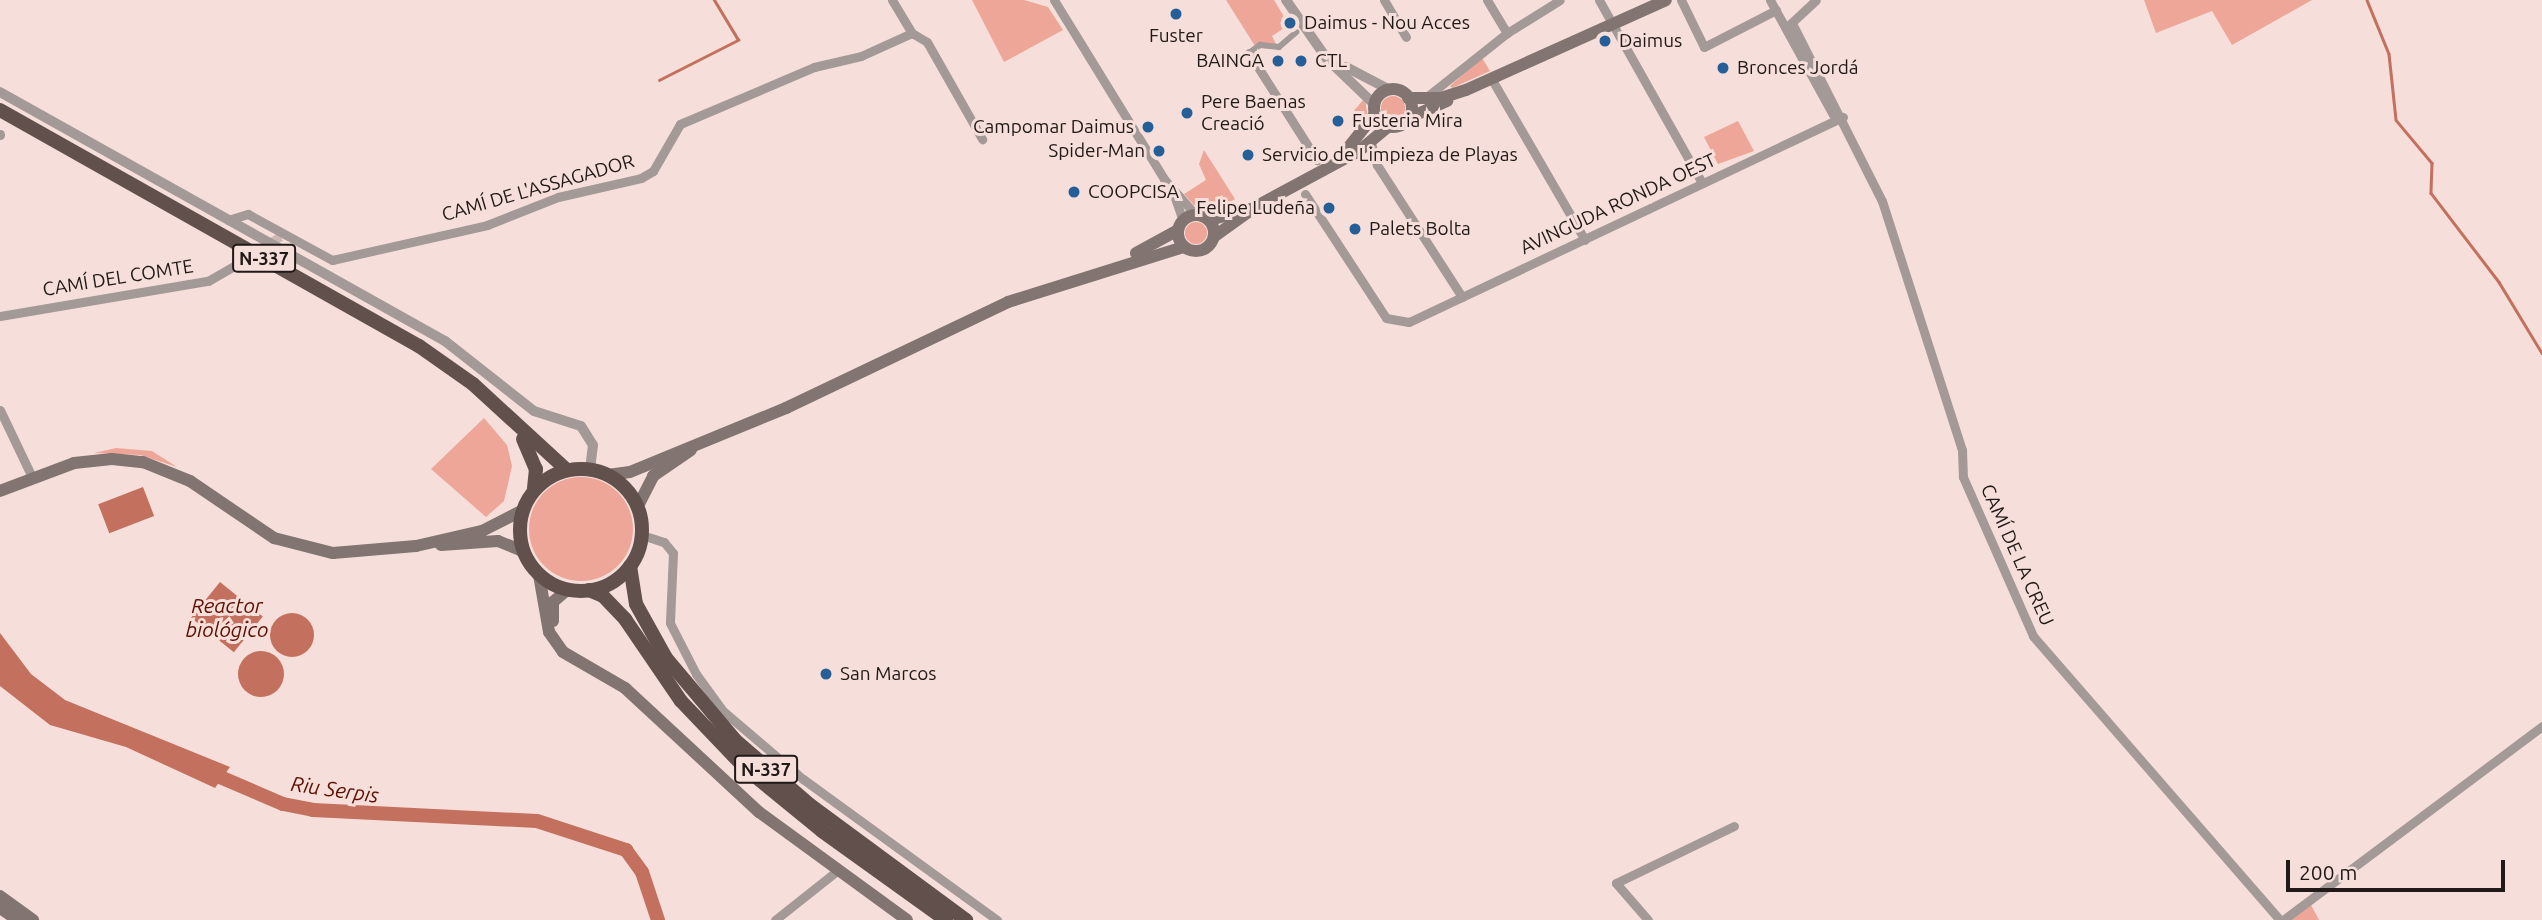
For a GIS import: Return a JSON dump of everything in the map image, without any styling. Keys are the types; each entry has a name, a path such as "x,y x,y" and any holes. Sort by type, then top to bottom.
{"highway":[{"name":"N-337","path":"0,110 419,346 473,384 514,426"},
{"path":"514,426 567,470"},
{"path":"514,426 534,461 534,488 523,510 523,551 539,575 567,590 589,590 620,578 630,566 642,535 638,506 626,488 608,475 590,469 567,470 534,488"},
{"name":"N-337","path":"630,566 636,604 661,649 690,691 735,740 810,805 966,920"},
{"name":"N-337","path":"589,590 603,596 625,619 681,701 745,768 822,831 946,920"}],"main road":[{"path":"1337,160 1390,90 1406,95 1441,98 1493,83 1666,0"},
{"path":"1388,127 1398,127 1409,118 1466,90"},
{"path":"1406,95 1409,118"},
{"path":"1374,109 1388,127"},
{"path":"1054,285 1184,247 1205,249 1215,236 1255,207 1337,160 1372,148 1388,127"},
{"path":"608,475 630,472 657,457 711,439 786,408 966,320 1150,247 1185,222 1210,220 1255,207"},
{"path":"1210,220 1215,236"},
{"path":"1184,247 1185,222"},
{"path":"638,506 653,476 711,439"},
{"path":"6,489 33,477 98,459 143,462 190,481 250,525 302,549 345,553 416,545 498,541 523,551"},
{"path":"416,545 497,526 523,510"},
{"path":"539,575 548,632 563,652 625,688 725,784 907,920"},
{"path":"567,590 551,610 559,639 574,657"},
{"path":"0,896 33,920"},
{"path":"0,908 18,920"}],"street":[{"path":"892,0 912,33 927,42 982,139"},
{"path":"1054,0 1172,190 1185,222"},
{"path":"1286,0 1319,47 1374,109"},
{"path":"1384,0 1406,37"},
{"path":"1488,0 1507,33"},
{"path":"1406,95 1428,95 1438,91 1545,4 1560,0"},
{"path":"1599,0 1702,183"},
{"name":"CAMÍ DE LA CREU","path":"1770,0 1789,25 1874,181 1904,264 1962,450 1963,477 2033,636 2281,920"},
{"path":"1789,25 1816,0"},
{"path":"1682,1 1704,47 1776,10"},
{"path":"1296,32 1279,47 1260,45 1249,53 1317,160"},
{"name":"CAMÍ DE L'ASSAGADOR","path":"228,220 248,214 332,260 487,225 558,197 641,178 653,171 680,124 814,67 862,56 912,33"},
{"path":"1319,47 1363,79 1390,90"},
{"path":"1493,83 1585,240"},
{"path":"0,92 445,341 534,411 581,426 593,445 590,469"},
{"name":"AVINGUDA RONDA OEST","path":"1305,194 1382,314 1393,322 1409,322 1839,118"},
{"path":"1372,148 1379,169 1462,297"},
{"name":"CAMÍ DEL COMTE","path":"0,316 208,281 239,264"},
{"path":"0,410 33,477"},
{"path":"642,535 664,542 673,553 670,623 696,674 723,711 803,779 997,920"},
{"path":"2281,920 2542,726"},
{"path":"1648,920 1616,883 1734,826"},
{"path":"775,920 838,870"}],"shaded area":[{"path":"972,0 1024,0 1048,7 1063,30 1004,62"},
{"path":"1226,0 1274,0 1289,25 1272,36 1277,46 1255,46"},
{"path":"2144,0 2312,0 2232,45 2212,11 2156,33"},
{"path":"1482,58 1490,71 1452,88 1450,86"},
{"path":"1393,96 1404,103 1405,108 1398,119 1393,120 1382,113 1381,108 1388,97"},
{"path":"1365,98 1367,113 1361,125 1351,114"},
{"path":"1738,121 1754,151 1718,164 1704,137"},
{"path":"1204,150 1235,199 1215,211 1194,205 1184,194 1206,180 1199,164"},
{"path":"1196,222 1204,225 1207,233 1204,241 1196,244 1188,241 1185,233 1188,225"},
{"path":"484,418 507,445 512,466 504,501 486,517 431,469"},
{"path":"116,448 152,451 177,467 140,455 94,453"},
{"path":"581,477 601,481 618,492 629,509 633,529 629,549 618,566 601,577 581,581 561,577 544,566 533,549 529,529 533,509 544,492 561,481"},
{"path":"2311,905 2319,920 2290,920"}],"water":[{"path":"143,487 154,516 109,533 98,504"},
{"name":"Reactor biológico","path":"220,582 263,617 234,652 191,618"},
{"path":"292,613 301,614 308,619 313,626 313,644 308,651 301,656 292,657 283,656 276,651 271,644 270,635 271,626 276,619 283,614"},
{"path":"0,633 31,674 65,700 230,767 215,788 126,747 50,725 0,686"},
{"path":"261,651 277,658 284,674 277,690 261,697 245,690 238,674 245,658"}],"waterway":[{"path":"659,80 738,40 714,0"},
{"path":"2367,0 2389,54 2396,120 2432,163 2431,193 2499,282 2542,353"},
{"name":"Riu Serpis","path":"206,771 283,804 313,810 537,821 626,850 642,872 658,920"}],"tunnel":[{"path":"239,263 281,236"}],"place":[{"name":"Fuster","path":"1176,14"},
{"name":"Daimus - Nou Acces","path":"1290,23"},
{"name":"Daimus","path":"1605,41"},
{"name":"BAINGA","path":"1278,61"},
{"name":"CTL","path":"1301,61"},
{"name":"Bronces Jordá","path":"1723,68"},
{"name":"Pere Baenas Creació","path":"1187,113"},
{"name":"Fusteria Mira","path":"1338,121"},
{"name":"Campomar Daimus","path":"1148,127"},
{"name":"Spider-Man","path":"1159,151"},
{"name":"Servicio de Limpieza de Playas","path":"1248,155"},
{"name":"COOPCISA","path":"1074,192"},
{"name":"Felipe Ludeña","path":"1329,208"},
{"name":"Palets Bolta","path":"1355,229"},
{"name":"San Marcos","path":"826,674"}]}
